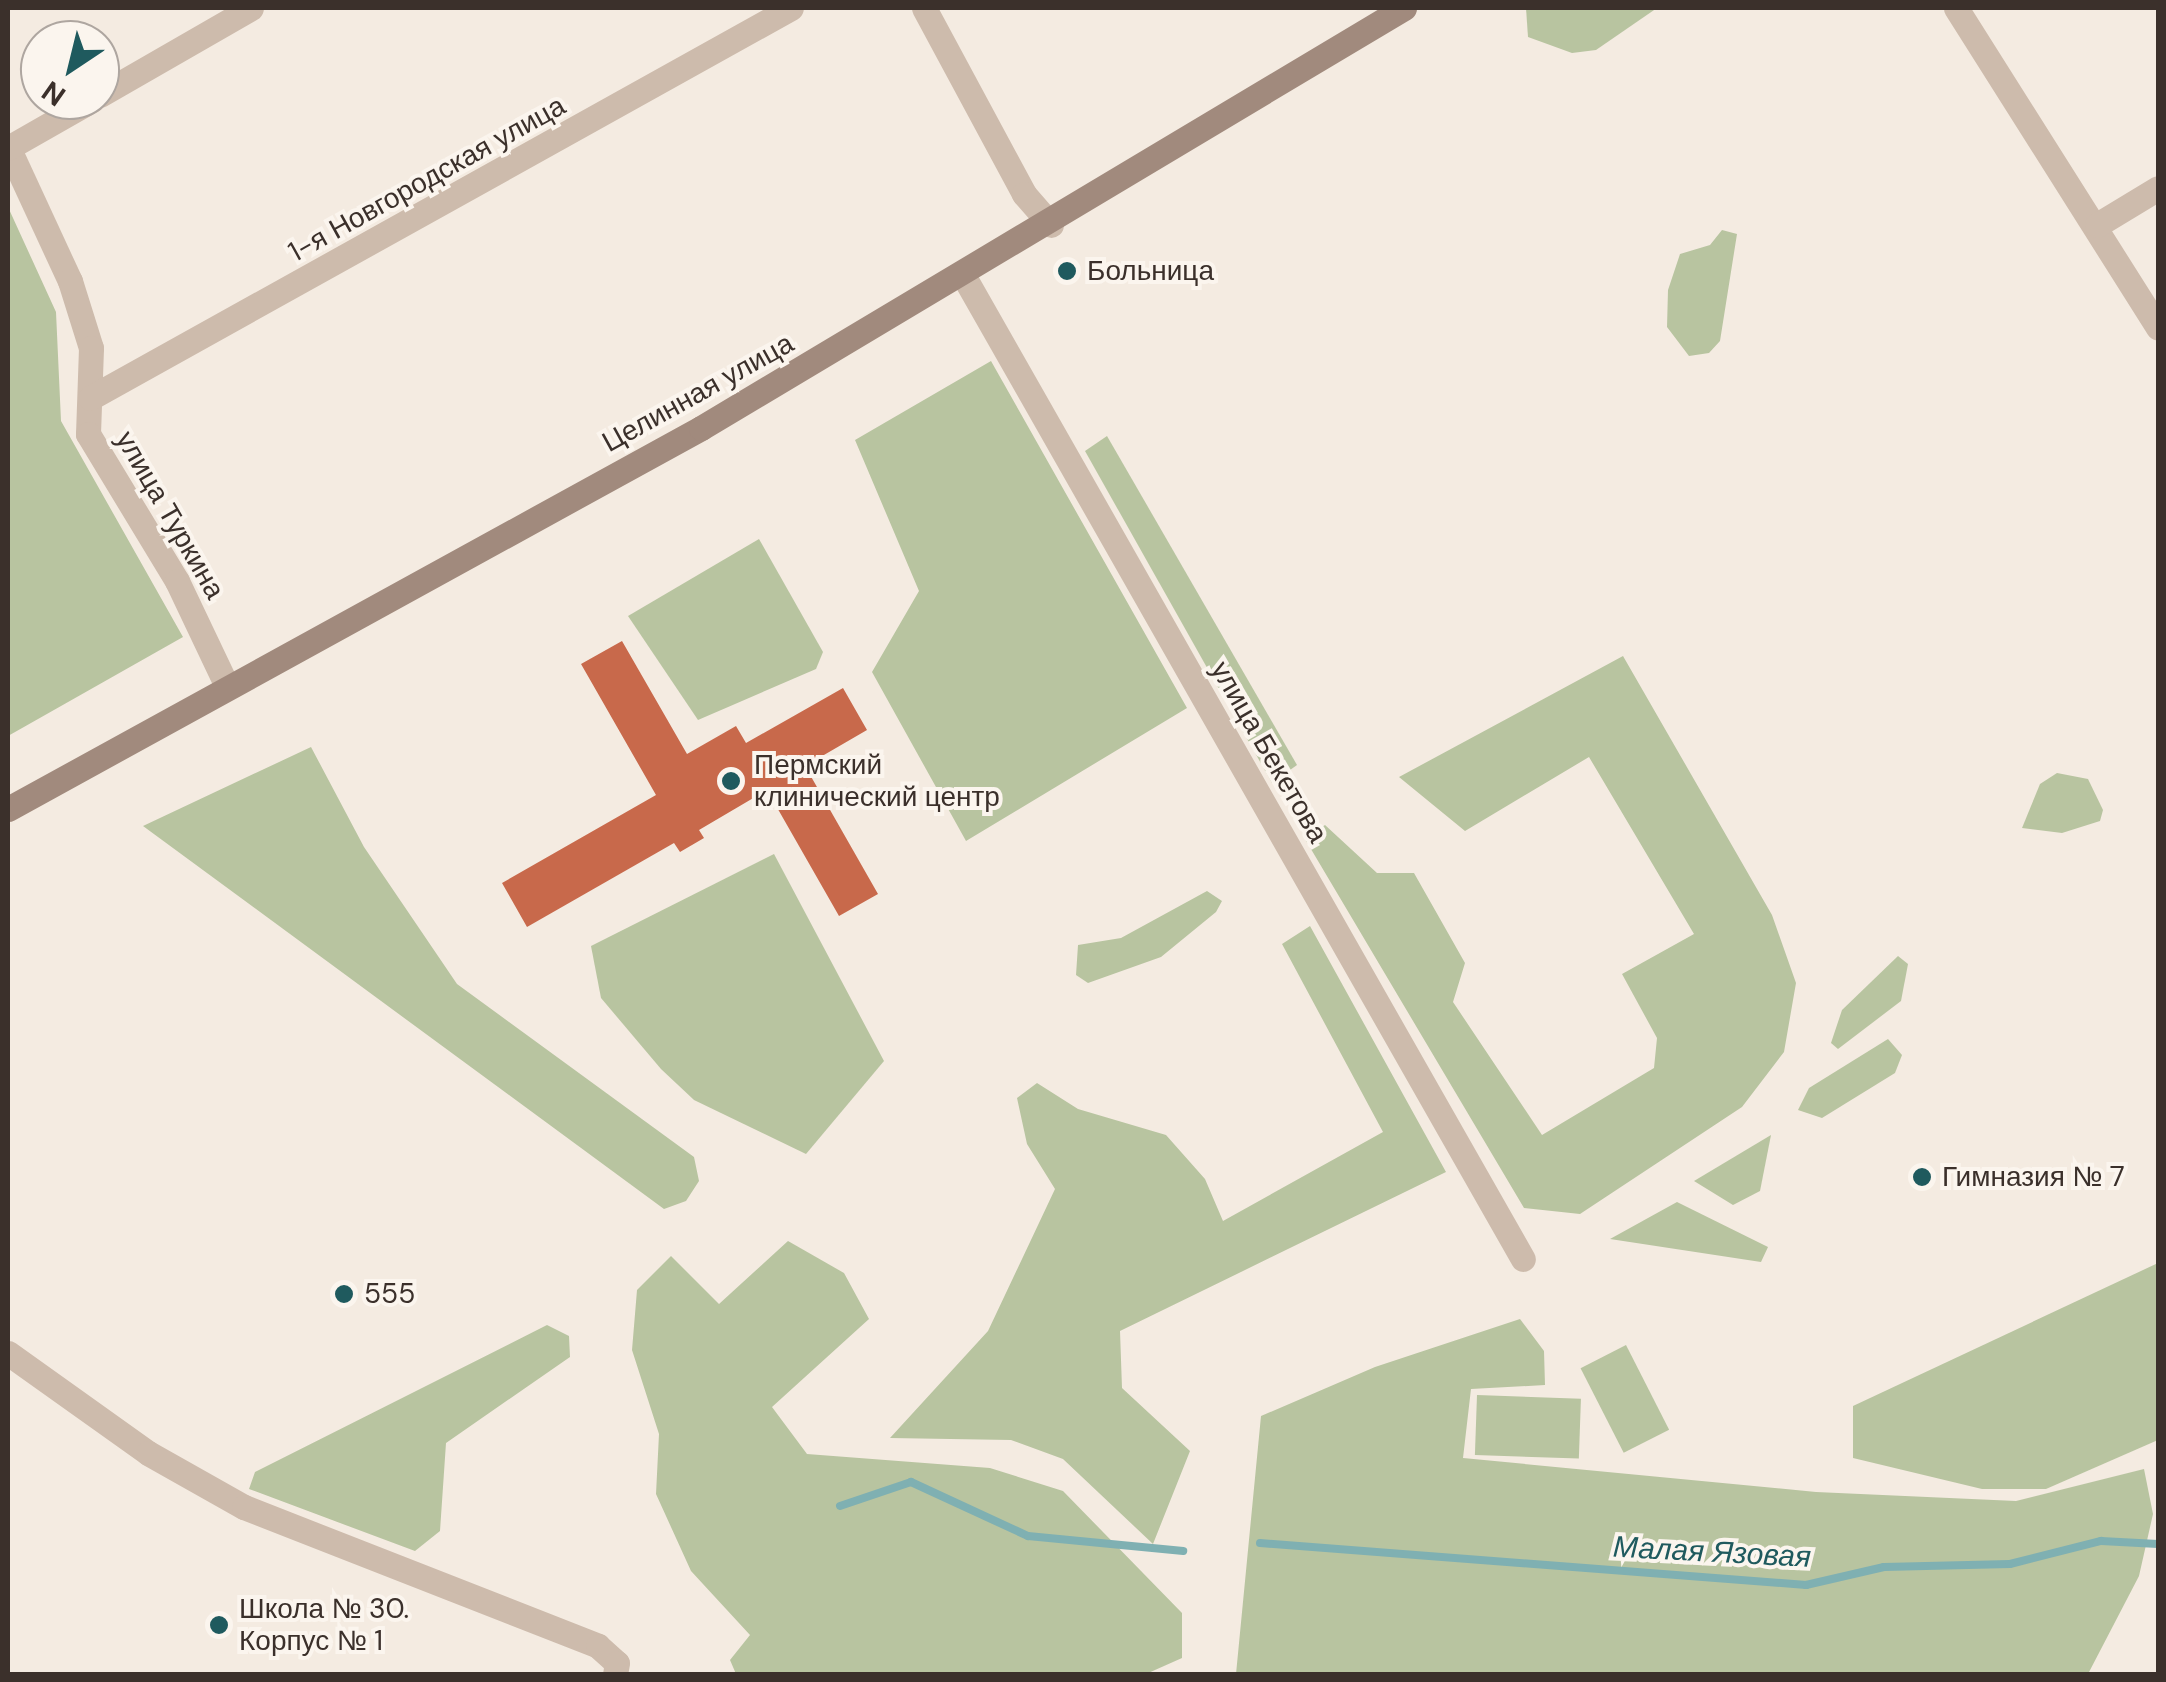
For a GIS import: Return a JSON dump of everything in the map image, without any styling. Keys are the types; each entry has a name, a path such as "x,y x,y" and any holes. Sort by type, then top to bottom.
{"main road":[{"name":"Целинная улица","path":"8,809 226,684 701,428 1051,225 1404,8"}],"street":[{"path":"120,83 251,8"},
{"name":"1-я Новгородская улица","path":"90,398 791,8"},
{"path":"924,8 1024,194 1051,225"},
{"path":"1956,8 2098,225 2158,327"},
{"path":"8,148 57,120"},
{"name":"улица Туркина","path":"8,148 70,281 90,348 88,434 176,581 226,684"},
{"path":"2098,225 2158,188"},
{"name":"улица Бекетова","path":"963,275 1523,1260"},
{"path":"8,1353 148,1454 244,1507 598,1646 617,1663 615,1674"}],"green space":[{"path":"1526,8 1657,8 1596,50 1572,53 1528,37"},
{"path":"8,207 56,312 61,421 183,637 8,736"},
{"path":"1722,230 1737,234 1720,341 1709,353 1689,356 1667,327 1668,290 1680,254 1710,245"},
{"path":"991,361 1187,708 966,841 872,672 919,591 855,440"},
{"path":"1107,436 1297,765 1272,783 1085,451"},
{"path":"759,539 823,652 816,669 698,720 628,616"},
{"path":"1623,656 1772,915 1796,983 1784,1052 1742,1107 1580,1214 1524,1208 1305,839 1325,825 1377,873 1414,873 1465,963 1453,1002 1542,1135 1654,1068 1657,1038 1622,974 1694,934 1589,757 1465,831 1399,777"},
{"path":"311,747 364,847 457,984 694,1157 699,1181 686,1201 664,1209 143,826"},
{"path":"2057,773 2088,779 2103,810 2100,821 2062,833 2022,828 2040,784"},
{"path":"774,854 884,1061 806,1154 694,1100 661,1069 601,998 591,946"},
{"path":"1207,891 1222,901 1216,912 1161,957 1088,983 1076,975 1078,945 1121,938"},
{"path":"1310,926 1446,1172 1120,1331 1122,1388 1190,1451 1153,1544 1063,1459 1011,1440 890,1438 988,1331 1055,1189 1027,1144 1017,1098 1037,1083 1078,1109 1166,1135 1205,1179 1223,1221 1383,1132 1282,944"},
{"path":"1898,956 1908,964 1901,1001 1838,1049 1831,1043 1842,1010"},
{"path":"1888,1039 1902,1055 1895,1073 1822,1118 1798,1110 1809,1088"},
{"path":"1771,1135 1760,1191 1733,1205 1694,1181"},
{"path":"1677,1202 1768,1247 1761,1262 1610,1239"},
{"path":"788,1241 844,1273 869,1319 772,1407 807,1454 990,1468 1063,1491 1182,1613 1182,1658 1146,1674 736,1674 730,1660 750,1635 691,1571 656,1494 659,1434 632,1350 637,1290 671,1256 719,1304"},
{"path":"2158,1263 2158,1440 2046,1489 1982,1489 1853,1458 1853,1406"},
{"path":"1520,1319 1544,1351 1545,1385 1471,1389 1463,1458 1816,1492 2016,1501 2144,1469 2153,1514 2139,1576 2088,1674 1236,1674 1261,1416 1375,1367"},
{"path":"547,1325 569,1336 570,1357 446,1443 440,1531 415,1551 249,1489 255,1472"},
{"path":"1626,1345 1669,1430 1624,1453 1581,1368"},
{"path":"1477,1395 1581,1399 1579,1459 1475,1455"}],"building":[{"name":"Пермский клинический центр","path":"622,641 687,754 736,726 746,743 843,688 867,730 805,766 878,894 839,916 767,790 699,830 704,838 680,852 674,843 527,927 502,883 656,795 581,664"}],"waterway":[{"path":"840,1506 911,1482 1028,1536 1183,1551"},
{"name":"Малая Язовая","path":"1260,1543 1806,1585 1884,1567 2010,1564 2101,1541 2158,1544"}],"place":[{"name":"Больница","path":"1067,271"},
{"name":"Пермский клинический центр","path":"731,781"},
{"name":"Гимназия № 7","path":"1922,1177"},
{"name":"555","path":"344,1294"},
{"name":"Школа № 30. Корпус № 1","path":"219,1625"}]}
